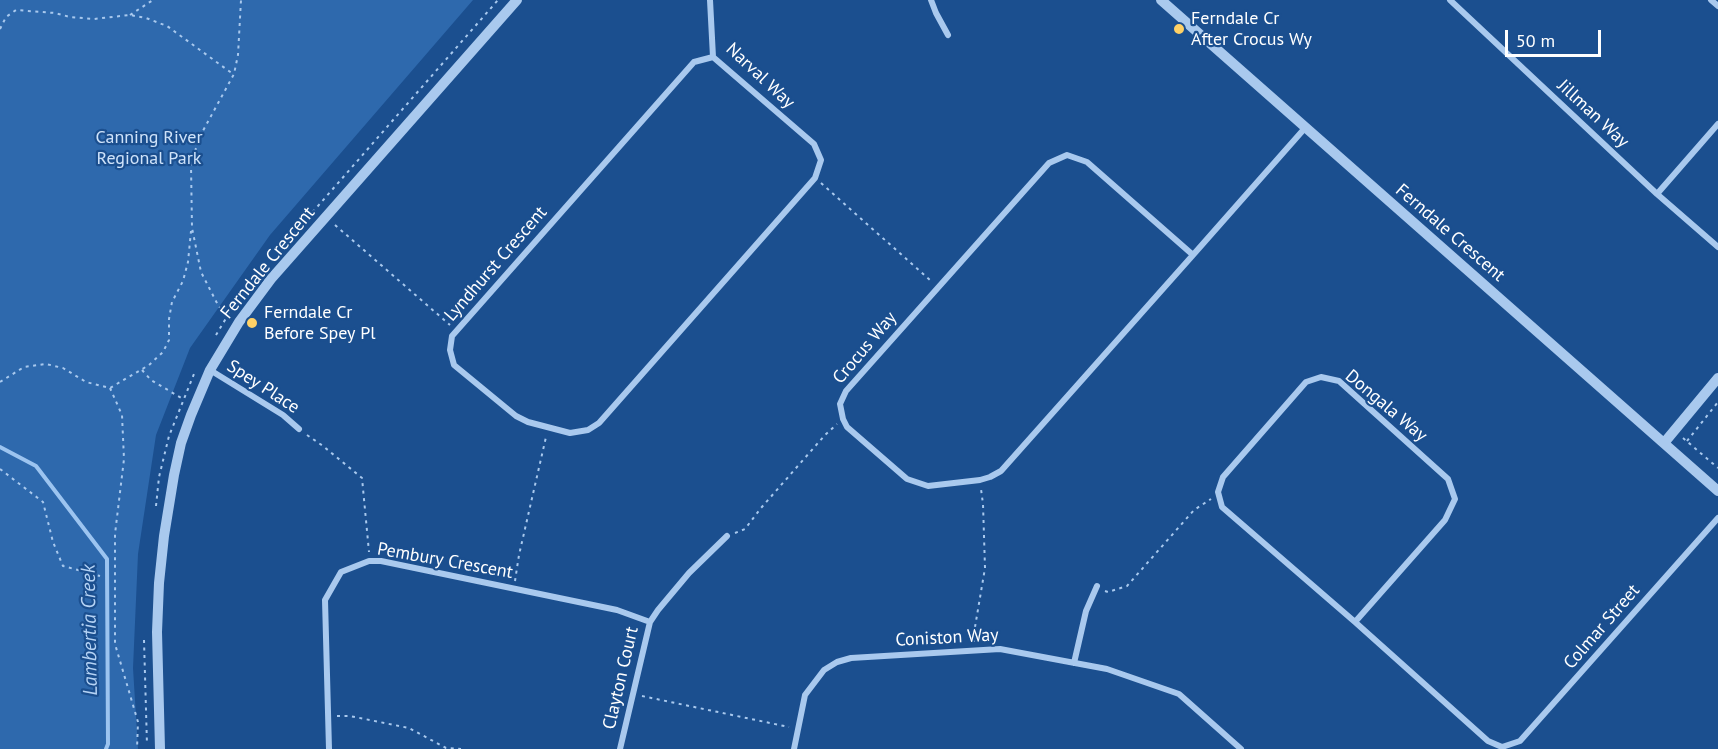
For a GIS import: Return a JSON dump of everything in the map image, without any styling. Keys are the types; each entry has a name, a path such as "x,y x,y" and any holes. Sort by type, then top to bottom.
{"street":[{"name":"Ferndale Crescent","path":"160,749 157,632 164,536 181,443 190,415 210,370 239,322 271,279 517,0"},
{"name":"Narval Way","path":"710,0 713,57 814,144 821,160"},
{"path":"931,0 948,34"},
{"name":"Ferndale Crescent","path":"1161,0 1718,491"},
{"name":"Jillman Way","path":"1450,0 1718,248"},
{"path":"1711,0 1718,6"},
{"name":"Lyndhurst Crescent","path":"713,57 694,62 457,331 453,336 450,350 454,364 516,416 528,422 570,433 588,430 599,423 815,178 821,160"},
{"path":"1657,194 1718,124"},
{"path":"843,419 848,427 908,479 928,486 980,480 1001,471 1305,128"},
{"name":"Crocus Way","path":"843,419 840,404 846,391 1049,163 1067,156 1087,162 1193,255"},
{"name":"Spey Place","path":"210,370 283,415 299,429"},
{"name":"Dongala Way","path":"1220,496 1218,492 1223,477 1306,382 1321,377 1339,381 1448,479 1455,499 1445,520 1355,622"},
{"path":"1664,443 1718,378"},
{"path":"1220,496 1222,507 1355,622"},
{"name":"Colmar Street","path":"1355,622 1488,741 1502,747 1521,741 1718,518"},
{"name":"Clayton Court","path":"620,749 650,622 689,573 727,536"},
{"name":"Pembury Crescent","path":"329,749 325,600 341,572 369,561 381,561 617,610 650,622"},
{"path":"1074,663 1086,611 1097,586"},
{"name":"Coniston Way","path":"794,749 805,695 824,670 837,662 851,658 1000,649 1107,669 1179,694 1241,749"}],"path":[{"path":"130,15 153,0"},
{"path":"0,382 24,368 46,364 63,368 86,382 110,388 141,370 163,352 169,340 172,302 183,281 188,262 192,228 191,165 199,138 234,74 238,55 241,0"},
{"path":"283,246 498,0"},
{"path":"0,29 6,18 16,10 94,19 130,15 146,18 167,26 234,74"},
{"path":"815,178 938,286"},
{"path":"327,217 457,331"},
{"path":"192,228 201,272 219,307 228,315 255,280"},
{"path":"141,370 151,380 183,399"},
{"path":"110,388 122,415 124,459 115,534 115,644 138,722 137,749"},
{"path":"1687,441 1718,402"},
{"path":"727,536 745,529 825,435 843,419"},
{"path":"513,588 542,449 549,428"},
{"path":"299,429 362,478 369,561"},
{"path":"1674,430 1718,468"},
{"path":"0,469 43,502 53,542 63,566 100,576"},
{"path":"975,650 974,633 985,568 980,480"},
{"path":"1097,586 1108,592 1127,586 1194,510 1220,496"},
{"path":"632,694 798,728"},
{"path":"328,717 350,716 409,728 446,748 461,749"}],"green space":[{"name":"Canning River Regional Park","path":"0,0 473,0 270,235 190,348 156,435 138,554 133,668 138,749 0,749"}],"waterway":[{"name":"Lambertia Creek","path":"0,447 36,466 107,559 108,744 106,749"}],"place":[{"name":"Ferndale Cr After Crocus Wy","path":"1179,29"},
{"name":"Ferndale Cr Before Spey Pl","path":"252,323"}]}
